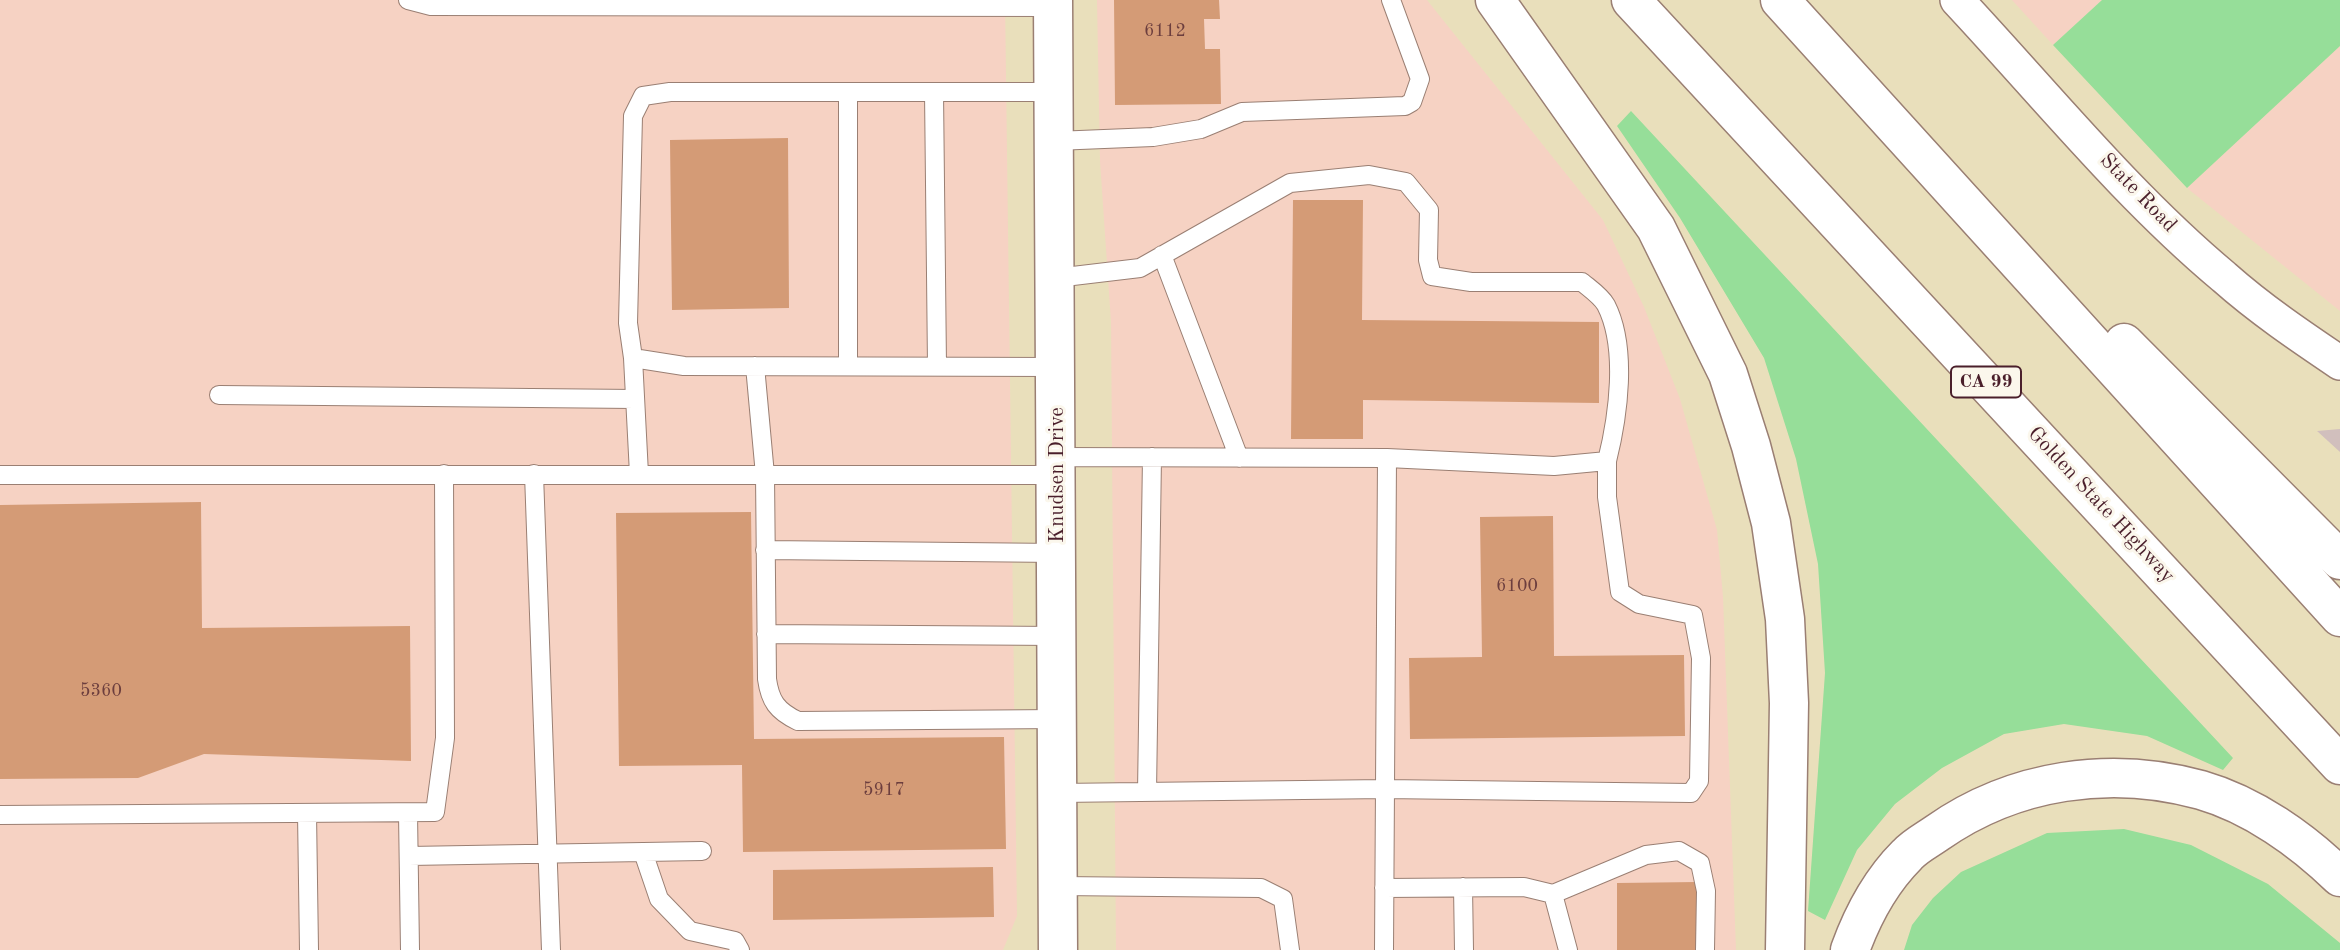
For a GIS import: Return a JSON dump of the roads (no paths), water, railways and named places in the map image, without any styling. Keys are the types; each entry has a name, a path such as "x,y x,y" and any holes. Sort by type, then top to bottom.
{"main road":[{"path":"1495,0 1656,228 1728,374 1751,446 1771,523 1785,619 1789,704 1785,950"},
{"name":"Golden State Highway","path":"1631,0 2340,765"},
{"path":"1782,0 2340,560"},
{"path":"1782,0 2340,617"},
{"name":"Knudsen Drive","path":"1053,4 1058,950"},
{"path":"1850,950 1860,921 1877,891 1908,853 1954,821 1987,804 2045,785 2098,778 2148,779 2203,791 2258,814 2296,840 2340,877"}],"street":[{"name":"State Road","path":"1957,0 2157,216 2223,277 2280,322 2340,363"}],"lane":[{"path":"408,0 431,6 466,3 1053,4"},
{"path":"1055,141 1153,137 1201,129 1242,112 1405,106 1412,102 1420,79 1391,0"},
{"path":"639,474 633,358 628,323 633,116 643,96 670,92 1055,92"},
{"path":"848,92 848,366"},
{"path":"934,92 937,366"},
{"path":"1056,278 1140,268 1290,183 1370,175 1406,182 1429,210 1428,260 1432,276 1471,282 1583,282 1605,304 1616,341 1619,415 1607,461 1607,497 1620,592 1639,604 1693,615 1700,658 1699,781 1691,793 1385,789 1059,793"},
{"path":"1162,255 1240,458"},
{"path":"633,358 684,366 1057,367"},
{"path":"755,366 765,475 766,634 770,698 783,714 798,721 1058,719"},
{"path":"219,395 635,399"},
{"path":"0,474 765,475 1057,466 1152,457 1387,458 1555,466 1607,461"},
{"path":"1147,792 1152,457"},
{"path":"1384,950 1387,458"},
{"path":"0,815 435,812 445,738 444,474"},
{"path":"534,474 551,950"},
{"path":"765,551 1058,553"},
{"path":"766,634 1058,636"},
{"path":"307,813 309,950"},
{"path":"408,813 410,950"},
{"path":"409,856 702,851"},
{"path":"1384,888 1524,887 1553,894 1646,855 1679,851 1700,863 1706,891 1705,950"},
{"path":"643,852 659,899 690,931 735,941 740,950"},
{"path":"1059,886 1261,888 1283,899 1290,950"},
{"path":"1463,887 1464,950"},
{"path":"1553,894 1568,950"}]}
